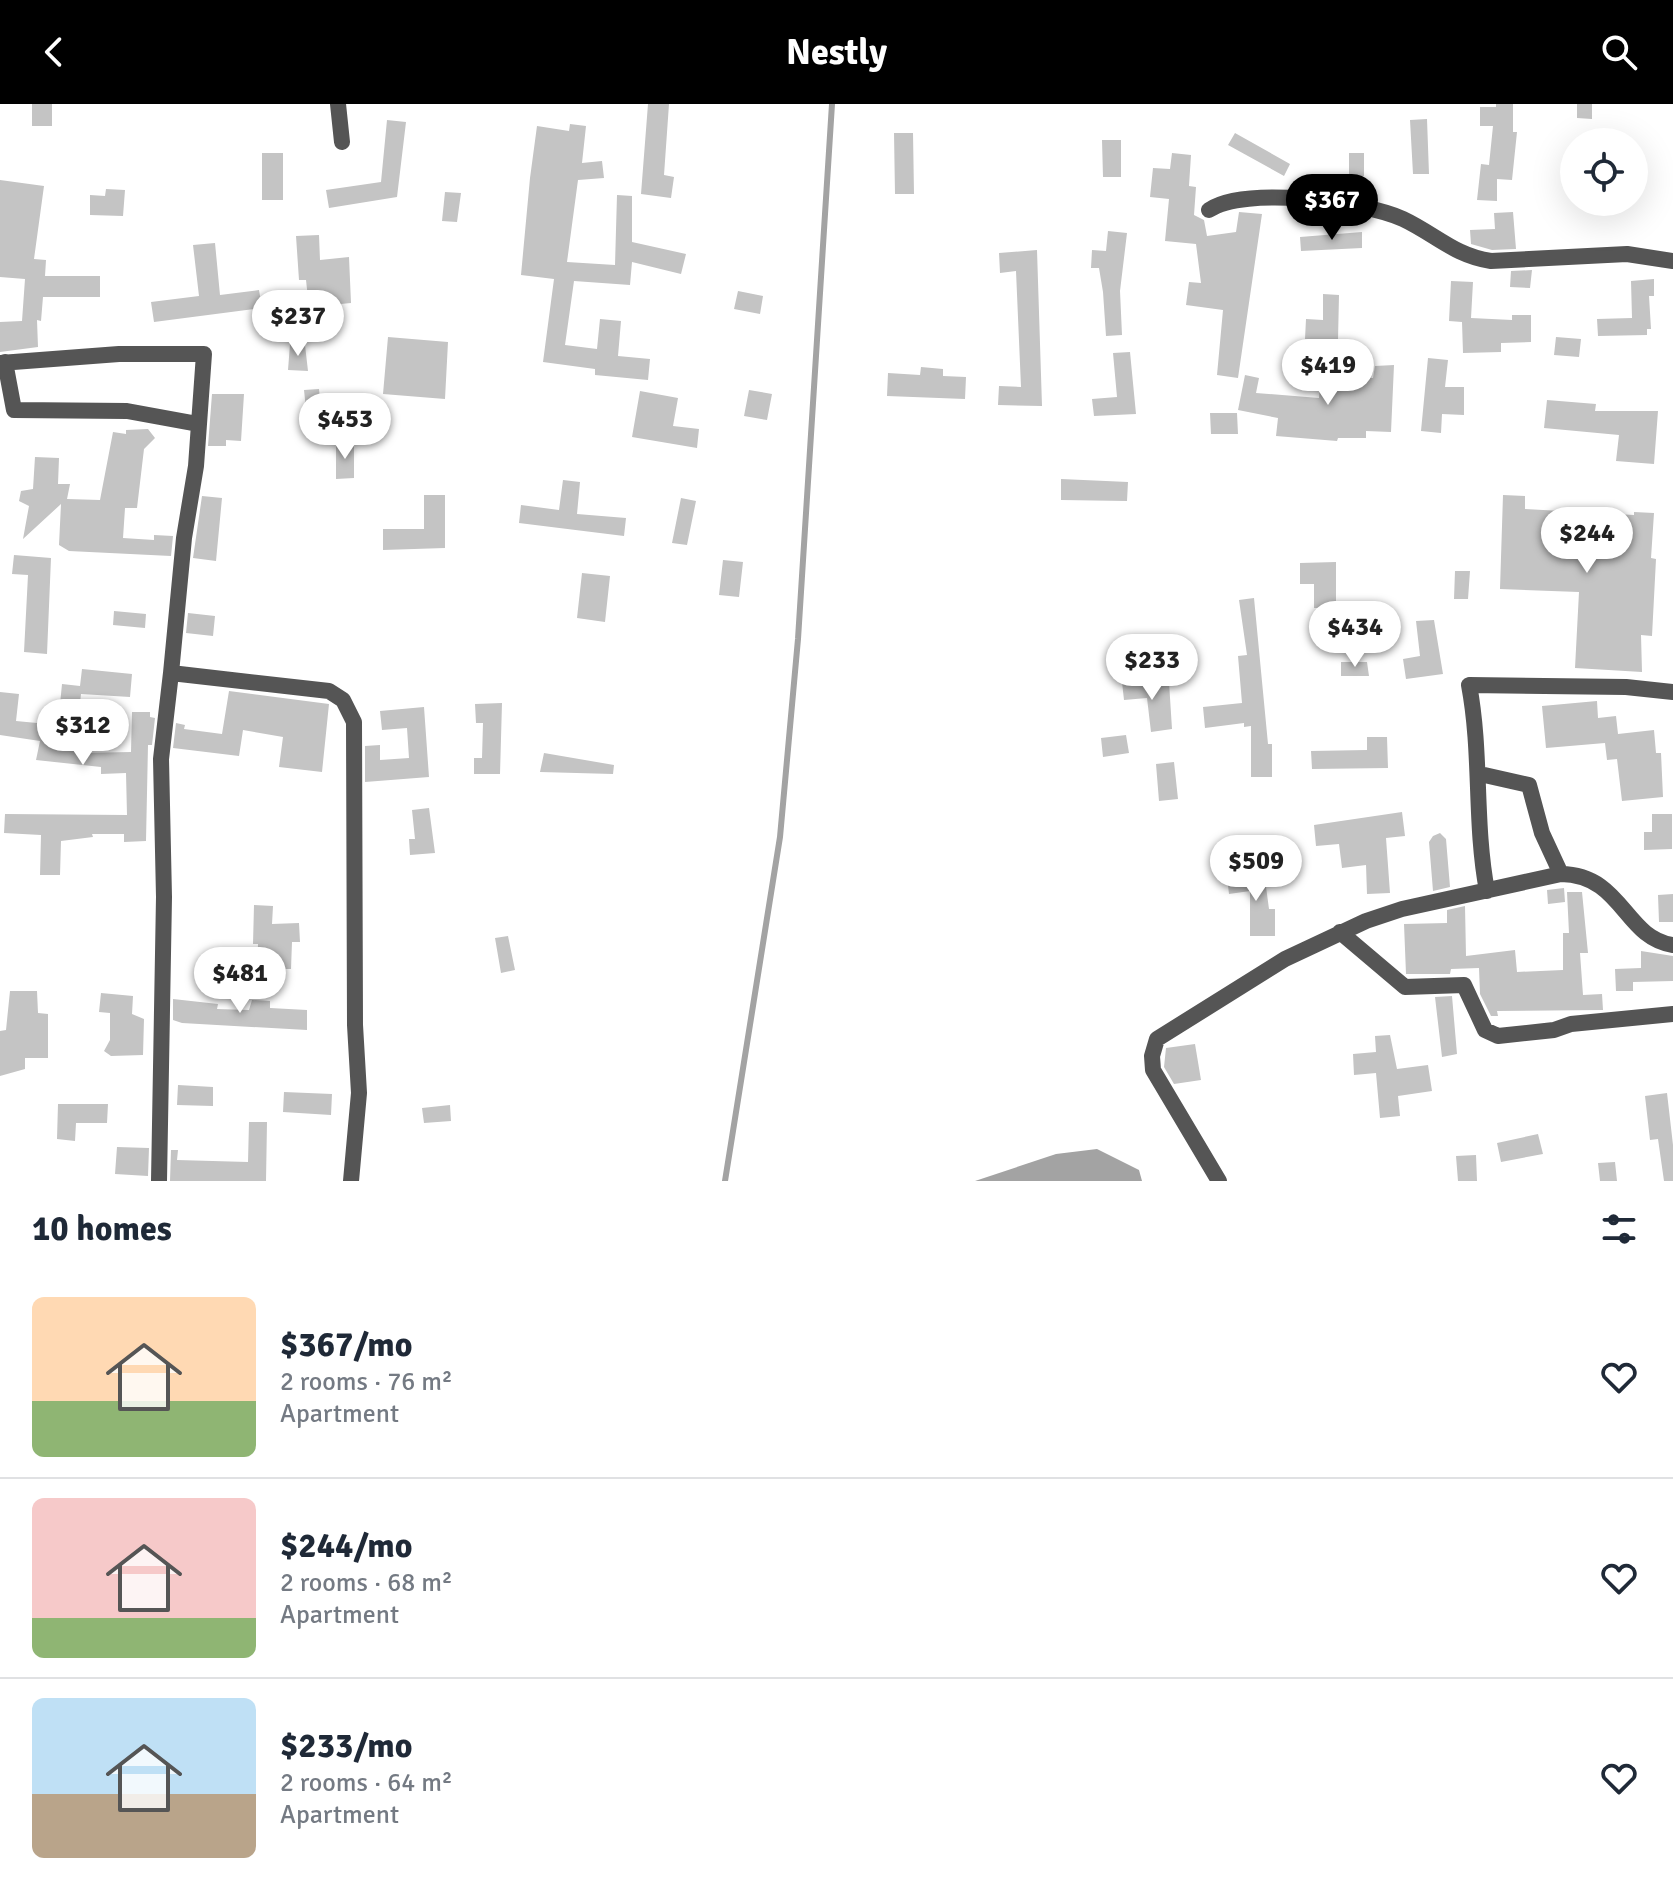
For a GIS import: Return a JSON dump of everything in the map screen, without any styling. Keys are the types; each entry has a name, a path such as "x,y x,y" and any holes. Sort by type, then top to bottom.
{"street":[{"path":"338,104 342,142"},
{"path":"1209,210 1241,197 1299,200 1376,210 1404,220 1469,258 1491,261 1627,254 1673,261"},
{"path":"159,1181 164,897 161,759 184,538 196,466 204,354 119,354 2,362 14,410 127,411 198,424"},
{"path":"171,673 329,691 343,700 354,722 355,1025 359,1093 351,1181"},
{"path":"1487,891 1477,837 1480,774 1469,685 1626,687 1673,692"},
{"path":"1480,774 1529,785 1542,833 1561,874"},
{"path":"1219,1181 1153,1070 1152,1056 1157,1039 1285,959 1340,932 1402,909 1561,874 1583,874 1602,885 1648,936 1673,945"},
{"path":"1340,932 1405,987 1464,985 1485,1030 1498,1036 1554,1030 1571,1024 1673,1014"}],"shaded area":[{"path":"1097,1149 1139,1170 1142,1181 975,1181 1056,1154"}],"building":[{"path":"32,104 52,104 52,126 32,126"},
{"path":"648,104 669,104 664,175 674,177 671,198 641,194"},
{"path":"1496,104 1513,104 1513,132 1517,132 1512,180 1497,179 1497,201 1477,200 1481,164 1489,165 1493,126 1480,126 1480,107 1496,107"},
{"path":"1577,104 1592,104 1592,119 1577,118"},
{"path":"1427,119 1429,174 1413,174 1410,120"},
{"path":"387,120 406,122 397,197 329,208 326,190 381,182"},
{"path":"570,124 586,126 582,163 602,161 604,178 578,180 567,262 615,265 617,195 632,196 632,242 686,254 681,274 632,262 630,285 574,281 565,345 597,349 600,319 621,321 618,356 650,359 648,380 595,375 595,369 543,362 554,279 521,275 530,178 537,126 569,131"},
{"path":"894,133 913,133 914,194 895,194"},
{"path":"1235,133 1290,164 1284,176 1228,145"},
{"path":"1102,140 1121,140 1121,177 1103,177"},
{"path":"262,153 283,153 283,200 262,200"},
{"path":"1172,153 1191,155 1189,186 1196,187 1194,215 1204,220 1207,236 1236,232 1239,212 1262,214 1238,378 1217,375 1223,310 1186,305 1189,282 1201,283 1196,244 1165,241 1169,199 1150,197 1153,168 1170,169"},
{"path":"1349,153 1364,153 1364,176 1349,176"},
{"path":"0,180 44,186 34,259 46,260 45,276 100,276 100,297 43,297 41,321 37,320 38,347 0,352 0,322 22,321 25,279 0,277"},
{"path":"106,189 125,190 123,216 90,215 90,195 105,196"},
{"path":"445,192 461,193 457,222 442,221"},
{"path":"1513,212 1516,249 1492,250 1471,244 1470,230 1495,229 1494,213"},
{"path":"1108,231 1127,233 1120,291 1122,335 1106,336 1099,268 1091,268 1092,250 1106,251"},
{"path":"1362,232 1362,248 1301,251 1300,237"},
{"path":"319,235 320,260 349,257 351,303 309,307 306,280 299,280 296,236"},
{"path":"215,243 220,295 259,290 262,308 154,322 151,302 199,296 193,245"},
{"path":"1037,250 1042,406 998,405 999,386 1021,387 1016,271 1000,273 999,253"},
{"path":"1532,270 1530,288 1510,287 1511,271"},
{"path":"1654,279 1654,296 1649,296 1651,329 1647,329 1647,335 1598,336 1597,319 1632,318 1631,281"},
{"path":"1451,281 1473,282 1471,318 1512,320 1512,315 1531,315 1531,342 1501,343 1501,352 1463,353 1462,322 1449,321"},
{"path":"738,291 763,296 760,314 734,309"},
{"path":"1323,294 1339,295 1338,340 1305,339 1306,319 1323,320"},
{"path":"388,337 448,342 445,399 383,394"},
{"path":"1556,337 1581,339 1579,357 1554,355"},
{"path":"290,344 305,345 308,371 288,370"},
{"path":"1130,352 1136,414 1094,416 1092,399 1117,397 1113,353"},
{"path":"1428,358 1448,360 1445,387 1464,387 1464,415 1442,414 1441,433 1421,431"},
{"path":"1394,365 1391,432 1366,431 1366,438 1338,438 1337,441 1276,436 1278,418 1238,410 1245,375 1259,378 1256,393 1319,398 1321,375 1373,378 1375,366"},
{"path":"921,367 943,369 943,376 966,377 965,399 887,396 888,373 920,375"},
{"path":"319,389 321,408 306,409 304,390"},
{"path":"749,390 772,394 767,420 744,416"},
{"path":"640,391 678,398 673,426 699,429 697,448 632,437"},
{"path":"212,394 244,394 241,441 226,440 226,446 208,446"},
{"path":"1547,400 1596,404 1595,411 1658,411 1654,464 1616,461 1619,435 1544,428"},
{"path":"1210,413 1237,413 1238,434 1211,434"},
{"path":"148,429 155,438 144,449 137,508 125,508 123,538 154,540 154,535 173,536 171,556 69,551 59,545 61,504 23,539 29,506 19,501 21,491 33,489 35,457 59,458 58,484 70,484 67,499 100,500 113,432 126,434 126,430"},
{"path":"354,443 354,478 336,479 336,444"},
{"path":"1061,479 1128,482 1127,501 1061,500"},
{"path":"563,480 580,482 577,514 626,518 624,536 519,523 521,505 559,510"},
{"path":"424,495 445,495 445,548 383,550 383,529 424,529"},
{"path":"1503,495 1525,496 1525,509 1634,515 1634,512 1654,513 1651,558 1656,559 1652,636 1641,635 1642,672 1575,668 1579,592 1500,589"},
{"path":"202,496 222,498 216,561 193,558"},
{"path":"681,498 696,501 687,545 672,543"},
{"path":"14,555 51,558 47,654 24,652 28,575 12,574"},
{"path":"723,560 743,562 739,597 719,595"},
{"path":"1336,562 1336,608 1314,608 1314,584 1300,584 1300,563"},
{"path":"1455,571 1470,571 1468,599 1454,599"},
{"path":"582,573 610,576 605,622 577,618"},
{"path":"1254,598 1268,744 1272,744 1272,777 1251,777 1251,726 1244,727 1244,723 1205,728 1203,707 1242,703 1238,656 1247,655 1239,600"},
{"path":"114,611 146,614 145,628 113,625"},
{"path":"188,613 215,616 213,636 186,633"},
{"path":"1434,620 1443,674 1406,679 1403,659 1420,656 1416,621"},
{"path":"1341,662 1367,662 1369,676 1341,676"},
{"path":"82,669 132,674 130,697 81,694 76,740 83,740 83,753 131,752 132,712 150,712 150,717 155,718 152,745 148,745 146,841 124,842 124,834 92,834 93,837 61,841 60,875 40,875 41,835 4,833 5,814 127,815 126,773 101,774 101,767 36,760 40,741 0,735 0,692 19,694 16,721 58,725 62,684 80,686"},
{"path":"1149,679 1150,685 1169,682 1172,729 1151,732 1147,698 1124,700 1122,682"},
{"path":"229,691 329,704 322,772 279,767 283,737 243,730 239,756 173,748 176,723 185,725 184,729 222,734"},
{"path":"1597,701 1598,718 1616,716 1618,734 1654,730 1656,753 1661,753 1663,797 1622,801 1617,759 1607,760 1605,743 1546,748 1542,706"},
{"path":"502,703 500,774 474,774 474,758 482,758 483,723 476,723 475,704"},
{"path":"424,707 429,777 365,782 365,746 380,745 380,760 409,758 407,728 382,730 380,711"},
{"path":"1126,735 1129,753 1103,757 1101,738"},
{"path":"1367,737 1387,737 1388,768 1312,769 1311,751 1367,750"},
{"path":"544,753 614,765 613,774 540,772"},
{"path":"1174,762 1178,799 1159,801 1156,764"},
{"path":"429,808 435,853 410,855 409,839 415,839 412,810"},
{"path":"1402,812 1405,836 1386,838 1390,893 1367,894 1366,865 1342,868 1339,844 1316,846 1314,825"},
{"path":"1652,814 1672,814 1672,849 1644,850 1644,832 1652,832"},
{"path":"1440,833 1446,839 1450,887 1433,891 1429,842"},
{"path":"1264,872 1269,909 1275,909 1275,936 1250,936 1250,891 1229,894 1227,877"},
{"path":"1564,888 1565,902 1548,904 1547,890"},
{"path":"1567,892 1582,892 1588,953 1580,953 1583,995 1602,994 1603,1010 1497,1011 1498,1016 1491,1016 1480,994 1479,968 1451,969 1450,974 1406,974 1404,924 1447,923 1447,910 1465,906 1466,956 1515,950 1517,972 1563,970 1563,933 1569,933"},
{"path":"1673,894 1673,922 1659,922 1658,895"},
{"path":"254,905 273,906 272,924 299,923 300,942 292,942 291,969 257,969 258,944 253,944"},
{"path":"508,936 515,970 501,973 495,938"},
{"path":"1641,951 1673,956 1673,981 1633,982 1633,991 1616,991 1615,969 1641,968"},
{"path":"10,991 37,991 38,1013 48,1014 48,1058 25,1058 25,1069 0,1076 0,1031 6,1030"},
{"path":"101,993 133,996 132,1014 144,1019 143,1055 111,1056 104,1051 110,1040 110,1013 99,1012"},
{"path":"1452,996 1457,1054 1442,1057 1435,997"},
{"path":"173,999 218,1004 217,1009 249,1010 252,1000 270,1001 270,1008 307,1010 307,1030 182,1023 173,1020"},
{"path":"1390,1035 1397,1069 1428,1065 1432,1091 1398,1096 1400,1116 1380,1118 1376,1073 1354,1075 1353,1054 1376,1052 1375,1036"},
{"path":"1195,1044 1201,1080 1174,1084 1164,1067 1166,1048"},
{"path":"178,1085 213,1087 213,1106 177,1105"},
{"path":"284,1092 332,1094 331,1115 283,1112"},
{"path":"1667,1093 1673,1145 1673,1181 1664,1181 1658,1139 1650,1140 1645,1096"},
{"path":"58,1104 108,1104 107,1123 76,1123 75,1141 57,1139"},
{"path":"450,1105 451,1121 424,1123 422,1108"},
{"path":"249,1122 267,1122 266,1181 170,1181 171,1150 178,1150 177,1160 248,1162"},
{"path":"1538,1134 1543,1154 1501,1162 1497,1143"},
{"path":"117,1147 149,1148 148,1176 115,1174"},
{"path":"1476,1155 1477,1181 1458,1181 1456,1156"},
{"path":"1615,1162 1617,1181 1600,1181 1598,1163"}],"waterway":[{"path":"725,1181 780,837 798,639 832,104"}]}
